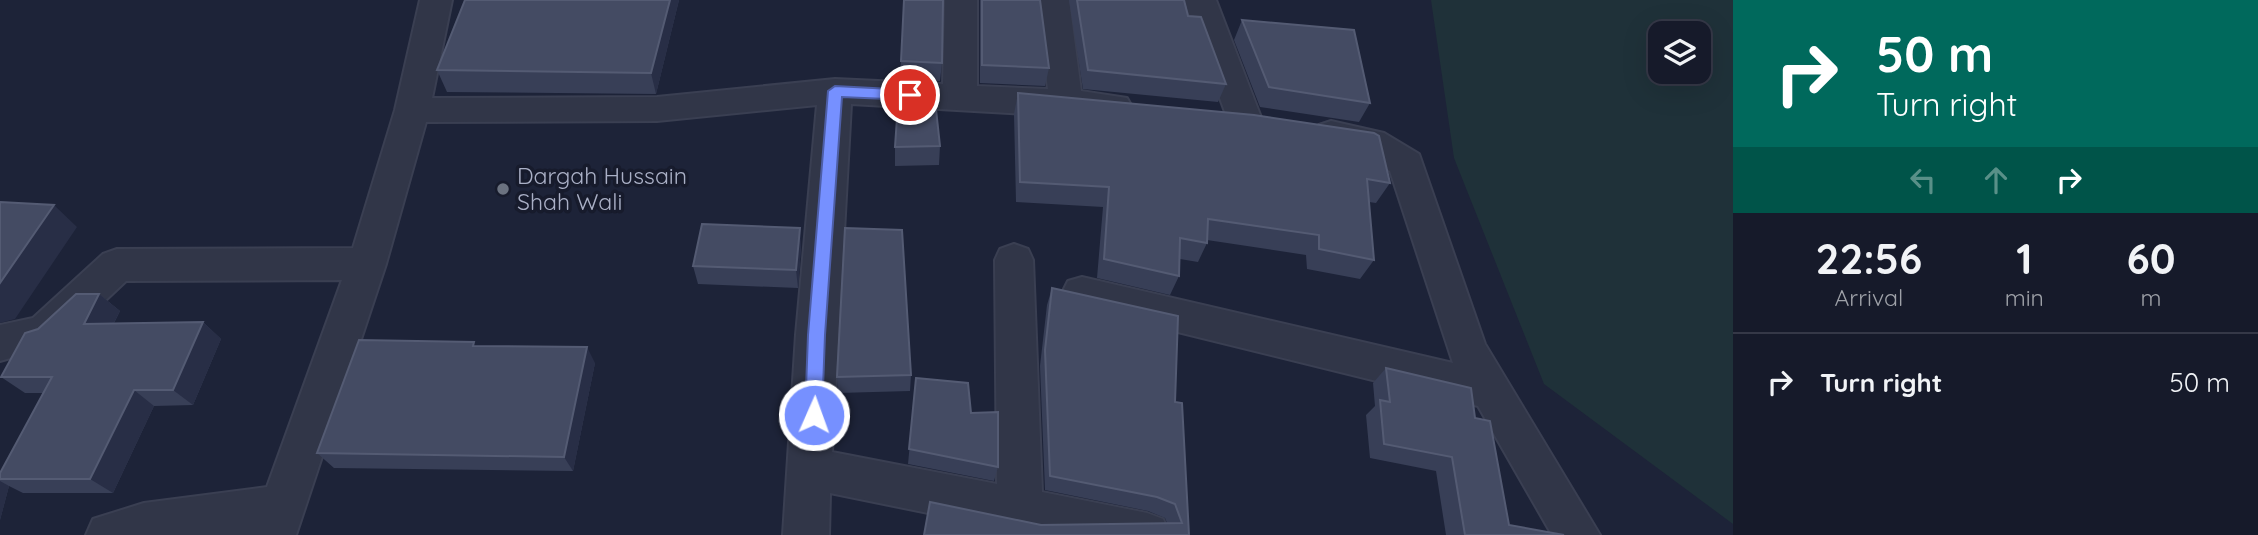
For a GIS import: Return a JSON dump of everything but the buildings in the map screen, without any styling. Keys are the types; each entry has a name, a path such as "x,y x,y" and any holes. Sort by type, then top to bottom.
{"street":[{"path":"109,535 144,525 277,521 367,264 412,110 436,0"},
{"path":"960,97 961,0"},
{"path":"1053,0 1066,102"},
{"path":"1200,0 1273,125"},
{"path":"412,110 657,109 835,91 1066,102 1149,110"},
{"path":"806,535 812,469 816,335 835,91"},
{"path":"1204,116 1369,139 1390,150 1406,164 1467,350 1577,535"},
{"path":"1014,260 1020,510"},
{"path":"0,343 45,332 117,265 367,264"},
{"path":"1082,293 1491,391"},
{"path":"812,469 1147,535"}],"shaded area":[{"path":"1431,0 1733,0 1733,524 1544,384 1454,158"}],"place":[{"name":"Dargah Hussain Shah Wali","path":"503,189"}],"route":[{"path":"814,415 816,335 835,91 910,95"}]}
